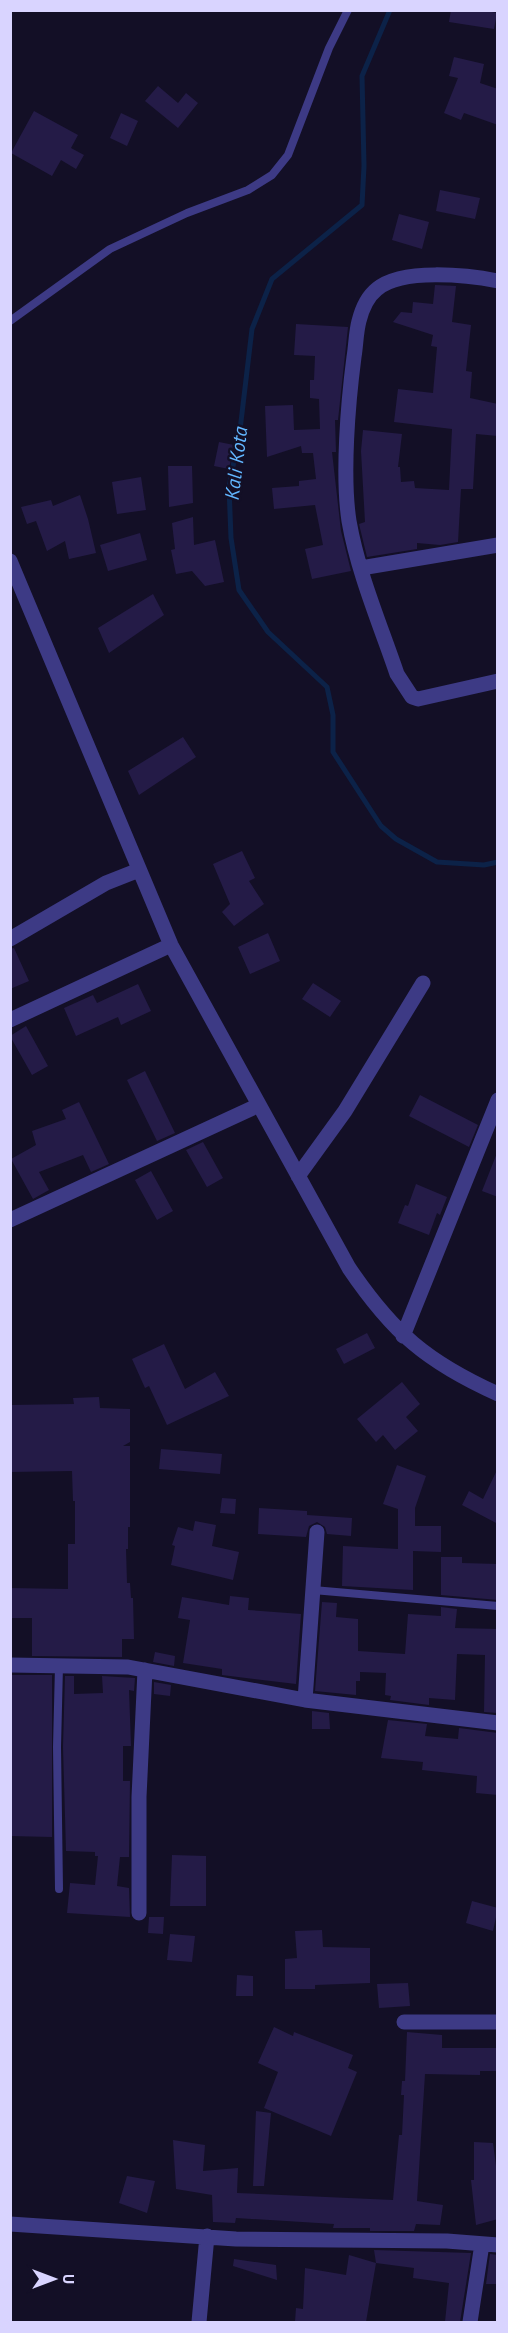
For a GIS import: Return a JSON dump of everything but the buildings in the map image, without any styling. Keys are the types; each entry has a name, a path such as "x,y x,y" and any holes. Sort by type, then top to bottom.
{"street":[{"path":"498,281 442,276 398,280 377,289 366,301 359,321 351,386 347,460 349,519 361,568 397,674 412,698 425,698 498,681"},
{"path":"361,568 498,545"},
{"path":"10,561 17,594 171,945 350,1268 372,1302 402,1335 426,1355 460,1377 498,1394"},
{"path":"10,939 106,883 139,870"},
{"path":"10,1020 171,945"},
{"path":"298,1176 345,1111 423,983"},
{"path":"402,1335 498,1100"},
{"path":"10,1220 259,1105"},
{"path":"304,1700 317,1532"},
{"path":"10,1665 105,1666 145,1670 304,1700 498,1723"},
{"path":"139,1913 139,1797 145,1670"},
{"path":"404,2022 498,2022"},
{"path":"10,2224 236,2239 447,2241 498,2245"},
{"path":"200,2322 207,2236"},
{"path":"470,2322 482,2244"}],"lane":[{"path":"10,321 110,249 187,213 248,190 272,175 288,155 329,48 348,10"},
{"path":"313,1590 498,1606"},
{"path":"59,1666 57,1747 59,1889"}],"waterway":[{"name":"Kali Kota","path":"390,10 362,76 364,166 362,205 272,279 252,329 240,430 229,487 231,538 239,590 268,632 327,687 333,715 333,752 381,826 396,839 437,862 484,865 498,862"}]}
